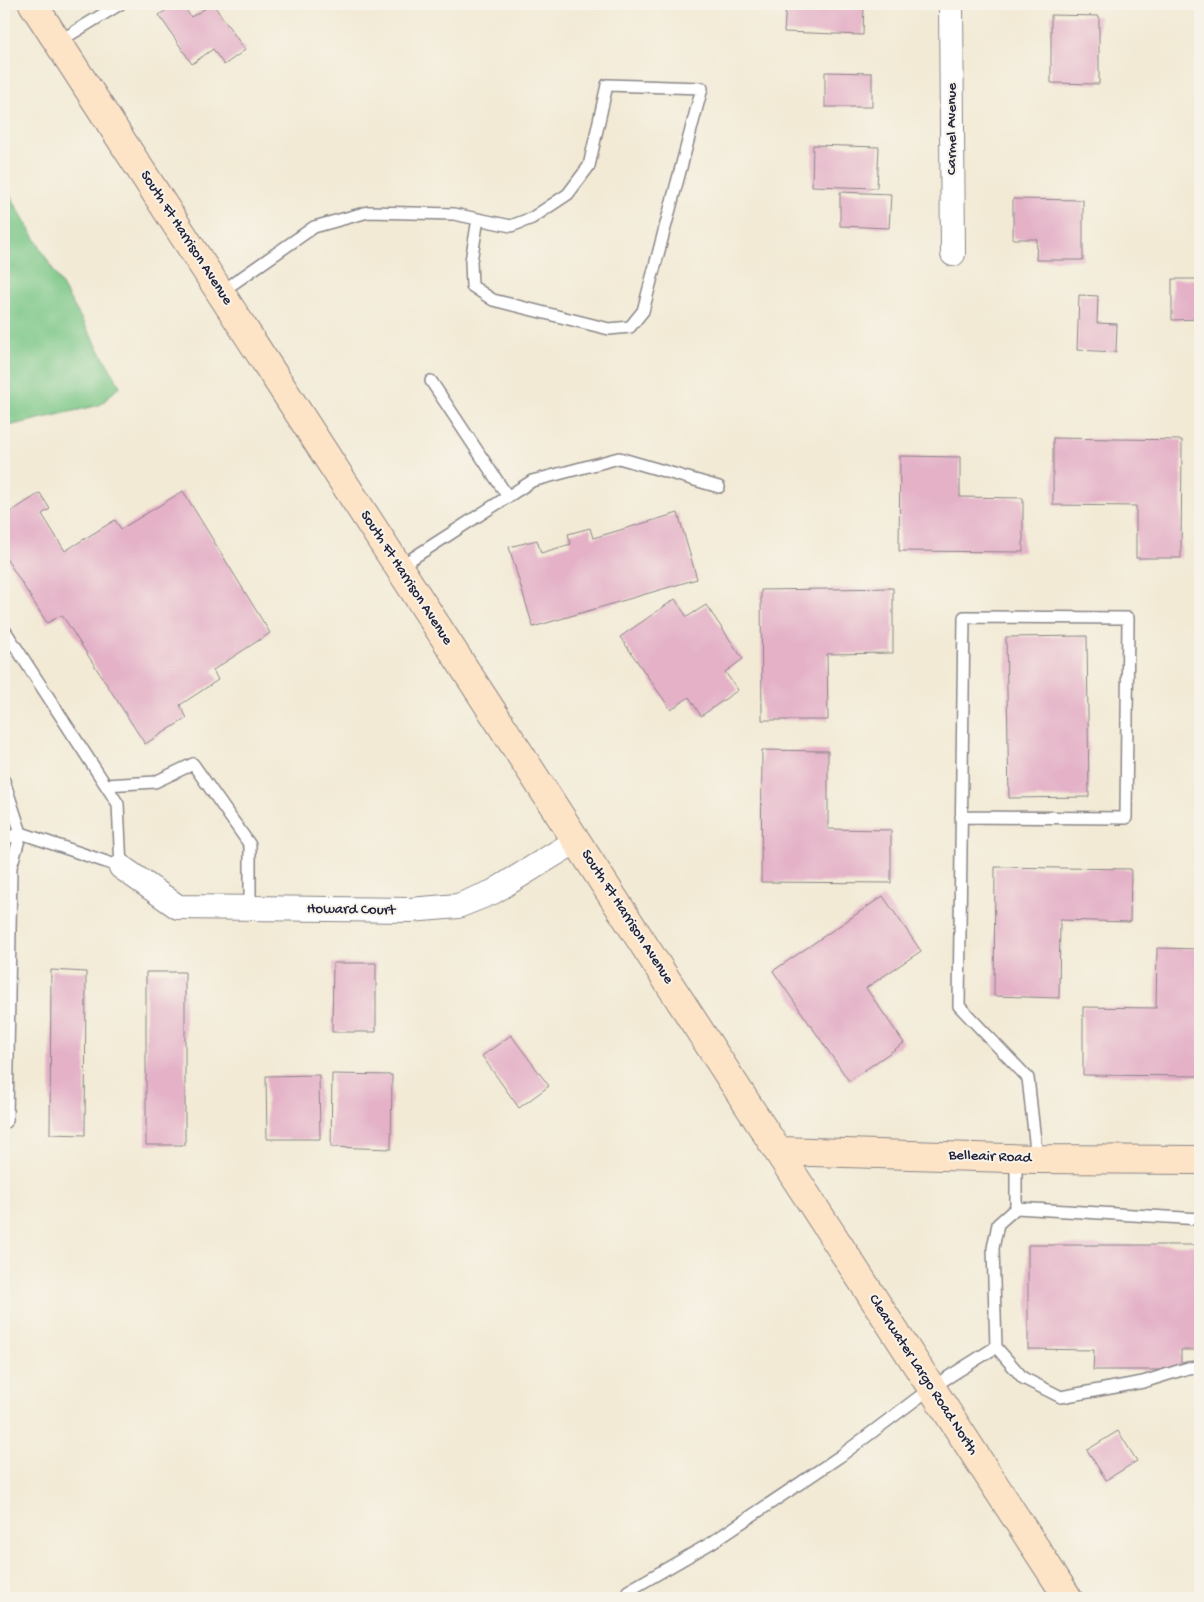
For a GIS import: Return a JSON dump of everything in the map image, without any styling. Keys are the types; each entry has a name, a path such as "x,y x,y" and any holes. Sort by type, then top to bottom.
{"main road":[{"name":"South Ft Harrison Avenue","path":"33,4 576,841 780,1151"},
{"name":"Belleair Road","path":"780,1151 1026,1158 1200,1160"},
{"name":"Clearwater Largo Road North","path":"780,1151 1068,1598"}],"street":[{"name":"Carmel Avenue","path":"951,4 952,254"},
{"name":"Howard Court","path":"122,867 178,907 410,910 458,906 493,892 576,841"}],"lane":[{"path":"58,42 120,4"},
{"path":"221,292 314,228 368,212 454,214 478,219 511,226 532,218 568,194 589,166 607,86 702,88 643,311 630,327 609,329 493,300 472,286 471,261 478,219"},
{"path":"431,381 508,497"},
{"path":"399,567 532,481 619,458 719,487"},
{"path":"961,817 1126,818 1128,618 964,618 961,817 959,1006 1028,1078 1026,1158 1016,1208 998,1224 993,1248 996,1347 1023,1378 1061,1397 1143,1382 1188,1368 1200,1367"},
{"path":"4,629 118,804 122,867 21,833 4,839"},
{"path":"106,785 155,782 193,764 250,845 250,908"},
{"path":"4,781 21,833 11,867 7,1120 4,1123"},
{"path":"1016,1208 1200,1219"},
{"path":"628,1591 711,1543 839,1457 931,1388 996,1347"}],"green space":[{"path":"4,185 120,386 100,405 4,427"}],"building":[{"path":"175,4 182,4 191,17 213,4 245,50 224,65 213,49 192,64 159,15"},
{"path":"786,4 864,4 863,35 784,32"},
{"path":"1051,15 1099,16 1099,84 1051,83"},
{"path":"825,72 872,73 872,107 825,107"},
{"path":"813,145 879,147 877,188 812,186"},
{"path":"840,192 891,194 889,228 840,226"},
{"path":"1013,199 1083,200 1083,260 1036,260 1037,239 1013,239"},
{"path":"1172,279 1200,279 1200,319 1172,320"},
{"path":"1079,295 1098,296 1097,323 1117,324 1116,352 1077,350"},
{"path":"1053,438 1182,440 1181,558 1136,558 1136,506 1053,505"},
{"path":"900,456 960,457 960,497 1023,498 1023,552 899,551"},
{"path":"183,491 270,633 213,670 218,680 180,705 187,718 145,744 62,615 47,623 4,555 4,516 40,493 50,509 42,514 65,551 115,520 121,529"},
{"path":"678,513 697,579 533,627 509,547 537,540 541,553 571,544 568,534 590,528 593,538"},
{"path":"893,588 893,653 827,654 828,720 762,720 761,590"},
{"path":"675,599 687,617 706,605 743,659 725,672 738,690 701,716 689,697 671,710 620,637"},
{"path":"1087,636 1089,797 1009,798 1006,637"},
{"path":"762,750 828,751 828,829 891,830 891,883 761,882"},
{"path":"995,867 1131,869 1130,922 1060,920 1059,998 994,996"},
{"path":"883,896 921,951 866,988 904,1043 849,1081 773,971"},
{"path":"1157,948 1200,949 1200,1076 1083,1075 1083,1007 1156,1008"},
{"path":"333,963 376,963 376,1032 332,1032"},
{"path":"51,970 86,972 85,1135 50,1134"},
{"path":"146,972 185,972 185,1145 146,1145"},
{"path":"511,1035 549,1086 519,1108 482,1056"},
{"path":"332,1074 392,1075 391,1149 331,1147"},
{"path":"319,1075 320,1139 267,1139 266,1076"},
{"path":"1028,1245 1200,1245 1200,1350 1181,1350 1181,1370 1093,1370 1094,1350 1028,1349"},
{"path":"1118,1431 1137,1461 1106,1480 1087,1450"}]}
